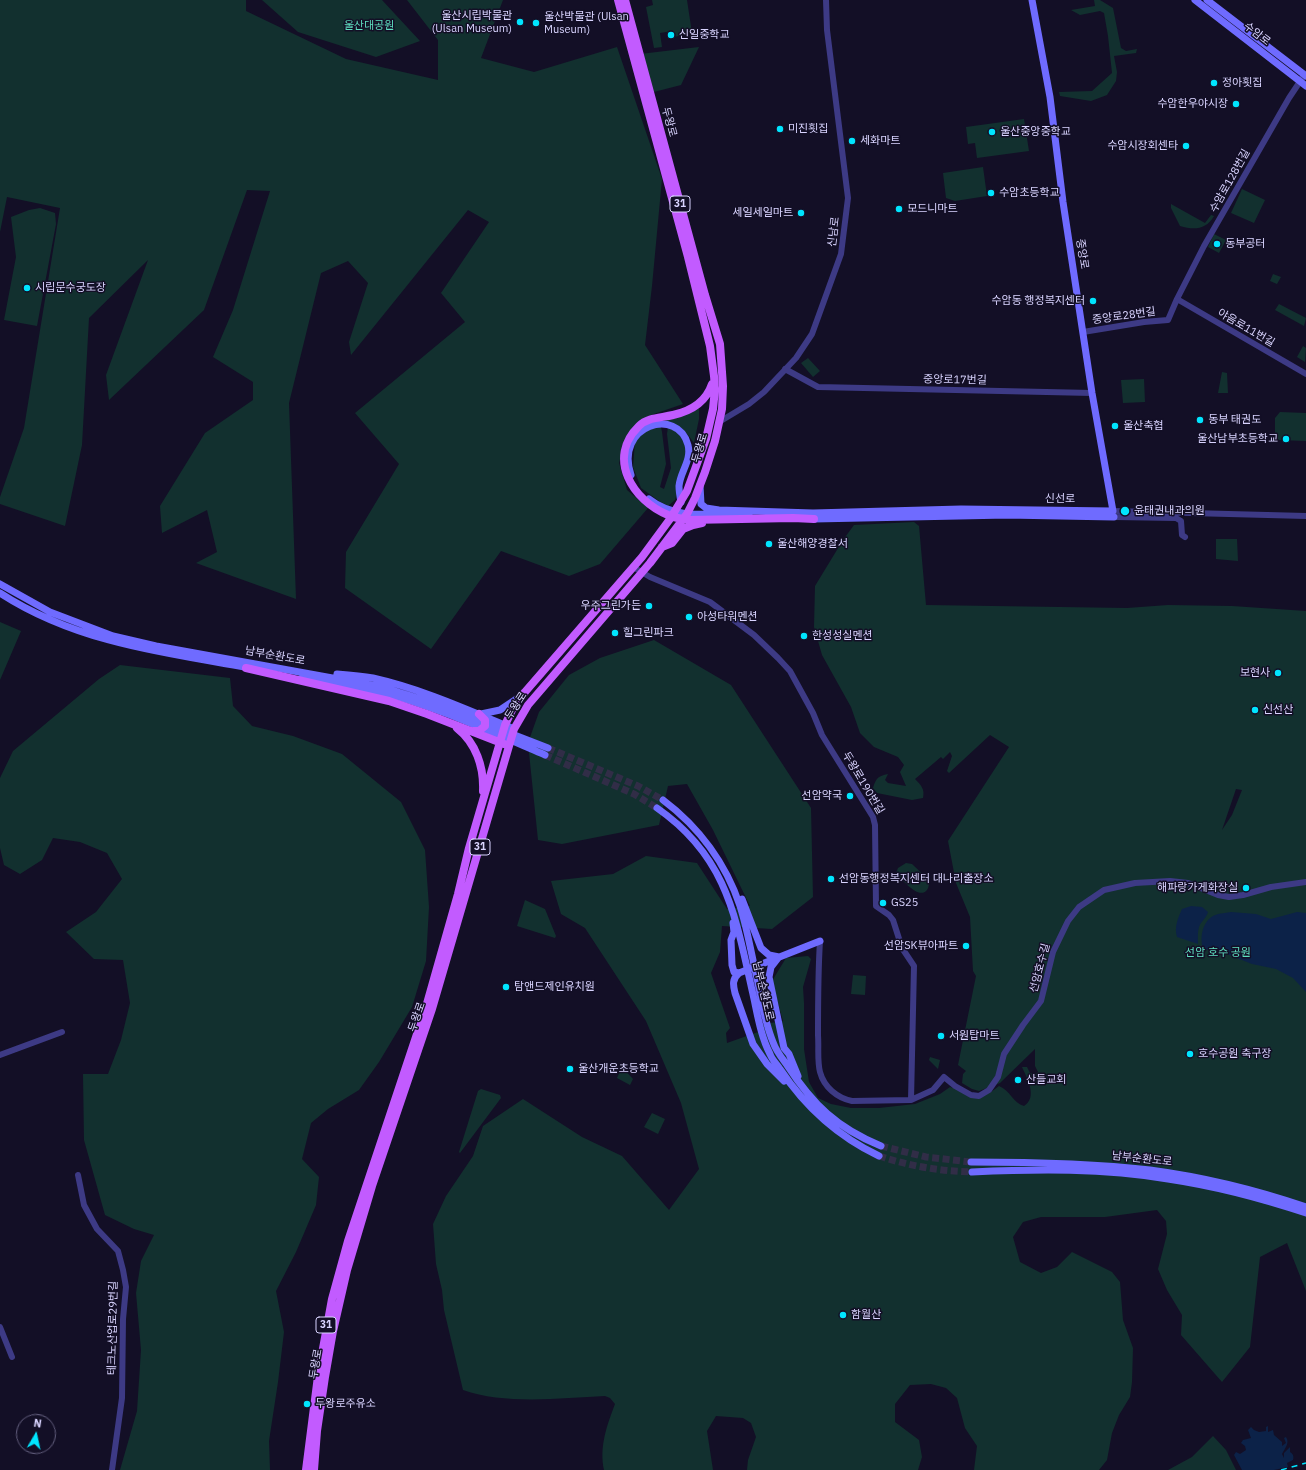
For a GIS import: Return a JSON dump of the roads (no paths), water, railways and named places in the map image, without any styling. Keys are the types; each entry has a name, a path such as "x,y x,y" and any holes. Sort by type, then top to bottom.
{"main road":[{"name":"두왕로","path":"306,1470 318,1376 332,1299 350,1234 426,1007 458,894 469,848 505,725 525,692 633,567 657,537 681,502 706,438 713,409 715,389 710,346 688,257 618,0"},
{"name":"두왕로","path":"314,1470 317,1431 325,1377 333,1331 347,1270 372,1186 432,1009 514,729 528,705 642,573 687,514 695,498 711,454 722,409 723,386 720,344 693,253 624,0"},
{"name":"중앙로","path":"1032,0 1050,97 1062,202 1082,332 1113,514"},
{"name":"수암로","path":"1195,0 1304,79"},
{"name":"수암로","path":"1208,0 1304,79"},
{"path":"714,376 709,393 693,408 674,415 651,418 639,425 626,444 624,464 630,483 649,504 676,518 793,518 813,516"},
{"path":"662,510 638,489 632,480 630,471 628,457 630,448 633,440 644,428 660,423 675,428 683,434 688,444 689,454 679,486 681,502"},
{"name":"신선로","path":"700,483 701,504 706,508 813,516 1113,514"},
{"path":"661,548 672,542 684,529 693,524 711,522 795,522 813,516"},
{"name":"남부순환도로","path":"0,584 50,612 113,636 247,665"},
{"name":"남부순환도로","path":"0,593 46,619 96,638 127,645 382,687 413,696 454,718 519,740 547,752"},
{"path":"247,665 373,678 418,691 514,729"},
{"path":"247,665 454,718 472,731 509,746"},
{"path":"479,714 487,714 500,710 515,701 525,692"},
{"path":"472,731 479,731 485,726 484,718 479,714"},
{"path":"454,718 472,745 482,768 484,782 482,803"},
{"name":"남부순환도로","path":"663,800 692,826 713,851 721,863 738,902 762,1032 770,1055 796,1092 816,1114 827,1124 850,1140 879,1156"},
{"name":"남부순환도로","path":"658,808 676,822 696,842 714,867 726,894 750,964"},
{"path":"713,851 739,893 761,948 769,955 780,957"},
{"path":"726,894 734,932 731,940 732,968 734,972 739,973"},
{"path":"816,1114 767,1064 753,1044 734,988 734,979 739,973 820,940"},
{"path":"780,957 773,964 770,977 779,1026 784,1048 789,1054 802,1085 812,1100"},
{"name":"남부순환도로","path":"753,979 775,1048 792,1075 812,1100 843,1127 881,1146"},
{"name":"남부순환도로","path":"971,1162 1081,1165 1155,1171 1222,1184 1306,1207"},
{"name":"남부순환도로","path":"972,1172 1060,1170 1147,1176 1221,1189 1306,1213"}],"street":[{"name":"신남로","path":"719,422 752,402 764,392 796,358 812,334 841,254 848,198 827,30 826,0"},
{"name":"수암로128번길","path":"1168,320 1203,248 1281,111 1304,79"},
{"name":"야음로11번길","path":"1177,299 1306,374"},
{"name":"중앙로28번길","path":"1082,332 1144,322 1168,320"},
{"name":"중앙로17번길","path":"785,369 818,387 1092,393"},
{"name":"신선로","path":"1113,514 1188,513 1306,516"},
{"path":"1174,518 1188,513"},
{"name":"신선로","path":"1113,514 1174,518"},
{"path":"1174,518 1181,521 1182,535 1185,536"},
{"name":"두왕로190번길","path":"633,567 650,577 710,602 754,636 778,658 790,672 813,713 822,735 873,817 875,825 876,906 889,915 893,920 902,948 914,966 911,1100"},
{"name":"선암호수길","path":"911,1100 934,1090 944,1077 955,1086 971,1095 979,1096 989,1090 998,1077 1004,1054 1042,1000 1053,952 1068,920 1079,907 1104,890 1135,883 1170,881 1188,883 1218,895 1229,897 1243,895 1271,887 1306,882"},
{"path":"820,940 818,1060 823,1080 829,1089 847,1100 911,1100"},
{"path":"0,1055 62,1032"},
{"name":"테크노산업로29번길","path":"78,1175 84,1205 98,1229 118,1251 126,1287 123,1319 122,1398 112,1470"},
{"path":"0,1327 12,1357"}],"water":[{"path":"1191,906 1202,907 1208,912 1199,928 1198,944 1177,937 1176,933 1177,923 1182,909"},
{"path":"1231,912 1256,914 1271,919 1297,912 1306,913 1306,992 1293,978 1276,969 1252,964 1222,952 1203,949 1203,928 1209,919 1218,914"},
{"path":"1268,1426 1268,1432 1273,1430 1274,1435 1282,1442 1282,1446 1286,1443 1284,1438 1286,1437 1287,1443 1286,1448 1282,1454 1284,1458 1284,1453 1290,1447 1293,1460 1287,1463 1288,1467 1274,1470 1242,1470 1234,1455 1236,1452 1240,1454 1246,1450 1245,1446 1241,1443 1243,1440 1251,1438 1248,1430 1251,1427 1259,1432 1266,1431 1266,1427"}],"tunnel":[{"path":"548,748 638,786 663,800"},
{"path":"545,755 634,794 657,808"},
{"path":"881,1146 926,1157 971,1162"},
{"path":"879,1156 902,1163 924,1167 972,1172"}],"railway":[{"path":"1281,1470 1306,1463"}],"place":[{"name":"울산시립박물관 (Ulsan Museum)","path":"520,22"},
{"name":"울산박물관 (Ulsan Museum)","path":"536,23"},
{"name":"신일중학교","path":"671,35"},
{"name":"정아횟집","path":"1214,83"},
{"name":"수암한우야시장","path":"1236,104"},
{"name":"미진횟집","path":"780,129"},
{"name":"울산중앙중학교","path":"992,132"},
{"name":"세화마트","path":"852,141"},
{"name":"수암시장회센타","path":"1186,146"},
{"name":"수암초등학교","path":"991,193"},
{"name":"모드니마트","path":"899,209"},
{"name":"세일세일마트","path":"801,213"},
{"name":"동부공터","path":"1217,244"},
{"name":"시립문수궁도장","path":"27,288"},
{"name":"수암동 행정복지센터","path":"1093,301"},
{"name":"동부 태권도","path":"1200,420"},
{"name":"울산축협","path":"1115,426"},
{"name":"울산남부초등학교","path":"1286,439"},
{"name":"윤태권내과의원","path":"1125,511"},
{"name":"울산해양경찰서","path":"769,544"},
{"name":"우주그린가든","path":"649,606"},
{"name":"아성타워멘션","path":"689,617"},
{"name":"힐그린파크","path":"615,633"},
{"name":"한성성실멘션","path":"804,636"},
{"name":"보현사","path":"1278,673"},
{"name":"신선산","path":"1255,710"},
{"name":"선암약국","path":"850,796"},
{"name":"선암동행정복지센터 대나리출장소","path":"831,879"},
{"name":"해파랑가게화장실","path":"1246,888"},
{"name":"GS25","path":"883,903"},
{"name":"선암SK뷰아파트","path":"966,946"},
{"name":"탐앤드제인유치원","path":"506,987"},
{"name":"서원탑마트","path":"941,1036"},
{"name":"호수공원 축구장","path":"1190,1054"},
{"name":"울산개운초등학교","path":"570,1069"},
{"name":"산들교회","path":"1018,1080"},
{"name":"함월산","path":"843,1315"},
{"name":"두왕로주유소","path":"307,1404"}],"park label":[{"name":"울산대공원","path":"369,26"},
{"name":"선암 호수 공원","path":"1218,953"}]}
